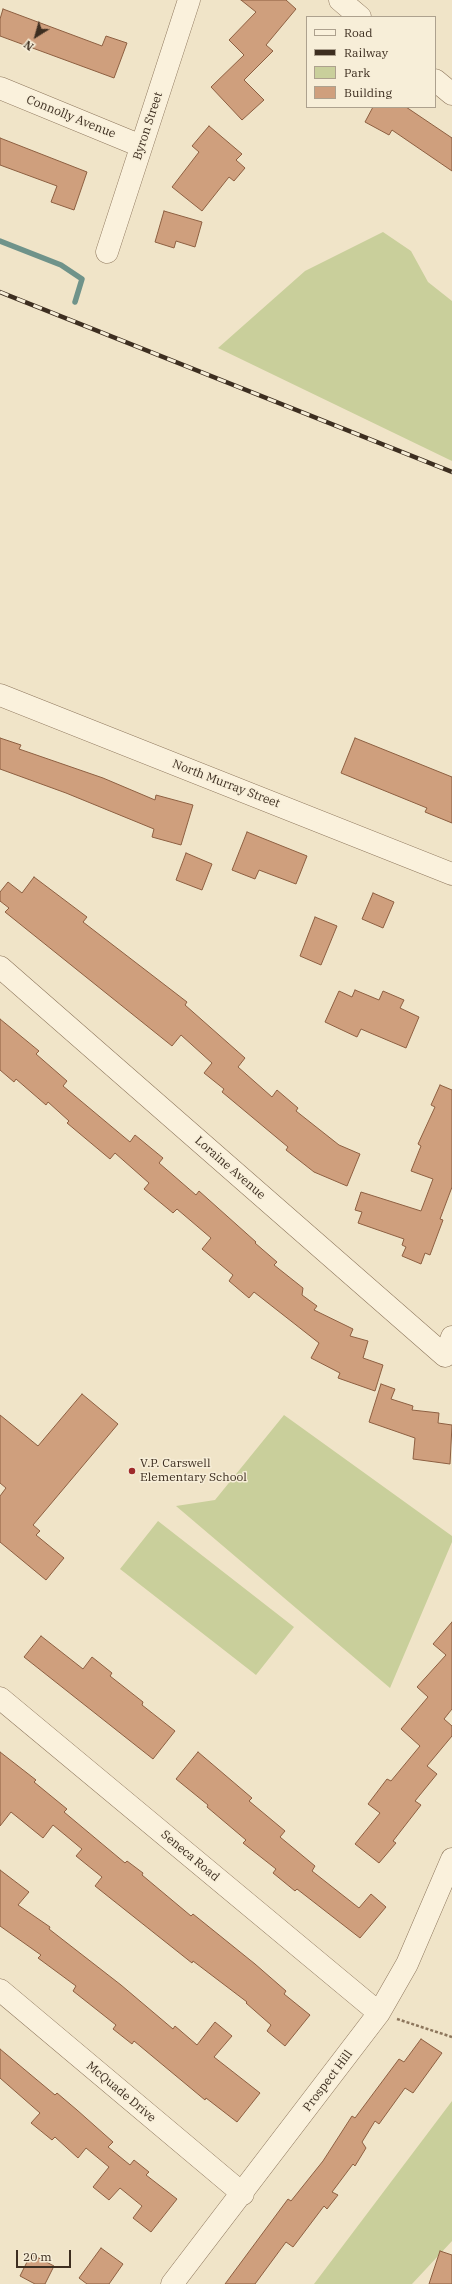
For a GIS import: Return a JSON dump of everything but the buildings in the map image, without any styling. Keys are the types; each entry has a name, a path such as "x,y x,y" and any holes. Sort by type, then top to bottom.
{"street":[{"name":"Byron Street","path":"107,252 189,0"},
{"path":"340,0 359,16"},
{"path":"436,81 452,94"},
{"name":"Connolly Avenue","path":"0,88 141,146"},
{"name":"North Murray Street","path":"0,695 452,874"},
{"name":"Loraine Avenue","path":"0,967 445,1356 452,1337"},
{"name":"Seneca Road","path":"0,1698 379,2013"},
{"name":"Prospect Hill","path":"172,2284 243,2194 379,2013 407,1964 452,1859"},
{"name":"McQuade Drive","path":"0,1990 243,2194"}],"path":[{"path":"379,2013 452,2037"}],"green space":[{"path":"383,232 411,251 428,282 452,301 452,461 218,348 305,271"},
{"path":"284,1415 452,1536 452,1542 390,1688 176,1506 215,1500"},
{"path":"158,1521 294,1627 256,1675 120,1569"},
{"path":"452,2101 452,2241 412,2284 314,2284"}],"waterway":[{"path":"0,241 61,265 82,279 75,302"}],"railway":[{"path":"0,292 452,472"}],"place":[{"name":"V.P. Carswell Elementary School","path":"132,1471"}]}
